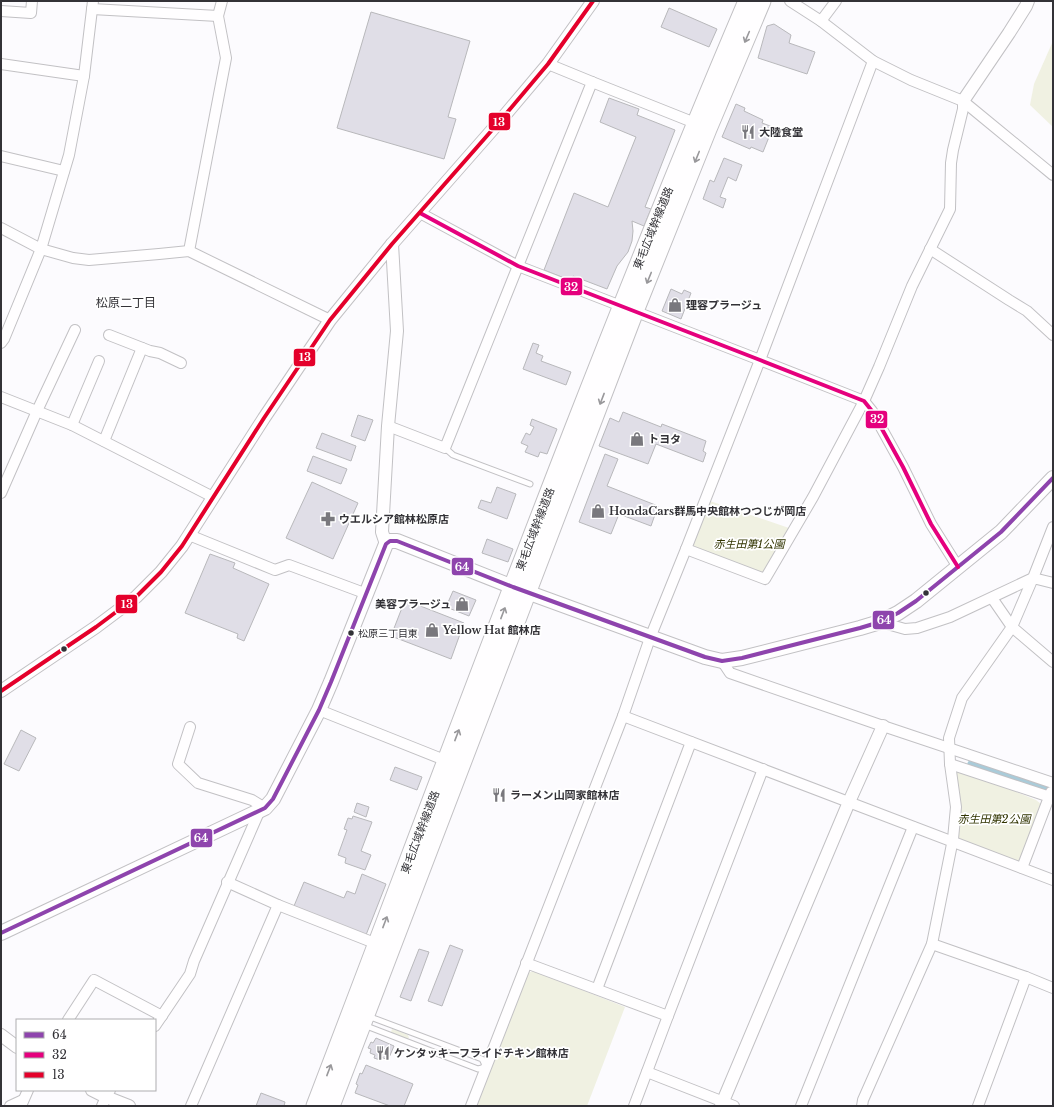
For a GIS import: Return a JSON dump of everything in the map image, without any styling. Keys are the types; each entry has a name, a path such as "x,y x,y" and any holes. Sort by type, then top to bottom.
{"highway":[{"name":"東毛広域幹線道路","path":"331,1106 364,1020 520,590 702,126 747,1"},
{"name":"東毛広域幹線道路","path":"702,126 762,1"},
{"name":"東毛広域幹線道路","path":"315,1106 447,761 520,590"}],"main road":[{"path":"1,933 262,810 273,800 319,710 386,544 390,541 397,541 520,590 650,638 705,657 722,661 742,658 860,628 880,622 898,613 916,601 1001,532 1053,478"}],"street":[{"path":"1,11 31,13 32,1"},
{"path":"189,251 226,58 218,16 222,1"},
{"path":"1,691 96,627 136,596 161,572 182,546 289,380 330,320 392,244 548,64 593,1"},
{"path":"790,1 821,21 873,61 911,80 963,101 1053,175"},
{"path":"821,21 836,1"},
{"path":"686,549 765,579 813,497 864,401 912,286 950,209 951,163 963,109 963,101 1009,33 1028,1"},
{"path":"1,343 41,249 69,155 84,76 92,5 218,16"},
{"path":"471,1106 623,716 650,638 760,360 873,61"},
{"path":"1,64 84,76"},
{"path":"548,64 702,126"},
{"path":"388,426 445,448 592,82"},
{"path":"1,156 64,171"},
{"path":"420,213 518,266 864,401 872,411 931,524 958,567"},
{"path":"1,228 41,249 73,258 89,260 189,251 330,320"},
{"path":"386,544 382,532 388,426 397,331 392,244"},
{"path":"930,249 1027,311 1053,335"},
{"path":"2,488 75,330"},
{"path":"109,335 150,351 160,353 181,363"},
{"path":"104,441 142,348"},
{"path":"72,425 98,361"},
{"path":"1,397 72,425 213,497"},
{"path":"862,1106 932,944 953,842 956,807 950,764 949,738 962,698 1012,627 1053,527"},
{"path":"189,535 275,570 289,565 367,594"},
{"path":"880,622 905,629 917,628 950,617 1033,578 1053,583"},
{"path":"992,598 1012,627 1053,662"},
{"path":"722,661 730,673 1053,784 1051,798 1022,868"},
{"path":"319,710 447,761"},
{"path":"623,716 1053,880"},
{"path":"722,1104 849,802 883,726"},
{"path":"156,1025 190,974 227,882 262,810 252,800 198,783 178,764 190,727"},
{"path":"597,989 691,742"},
{"path":"950,764 1051,798"},
{"path":"634,1106 763,769"},
{"path":"801,1106 913,827"},
{"path":"227,882 278,905 377,944"},
{"path":"191,1106 278,905"},
{"path":"932,944 1053,988"},
{"path":"526,963 668,1016"},
{"path":"978,1106 1026,977"},
{"path":"69,1019 94,980 162,1016"},
{"path":"1,1035 16,1046"},
{"path":"647,1072 722,1104 734,1106"},
{"path":"10,1106 22,1103 28,1091"},
{"path":"94,1091 106,1098 129,1106"}],"lane":[{"path":"445,448 452,455 530,484"},
{"path":"373,1018 482,1059 486,1067 478,1069 369,1027 364,1020 373,1018"}],"green space":[{"path":"1053,41 1053,127 1030,105 1034,84"},
{"name":"赤生田第1公園","path":"710,501 789,528 765,579 690,550"},
{"name":"赤生田第2公園","path":"952,765 1036,800 1041,804 1021,865 953,839"},
{"path":"534,971 625,1007 587,1106 477,1106 527,973"},
{"path":"392,1029 408,1035 409,1038 406,1040 393,1034 391,1032"}],"building":[{"path":"669,8 717,29 709,47 661,27"},
{"path":"371,12 470,41 448,117 456,119 444,159 337,128"},
{"path":"774,24 791,35 789,43 815,52 807,74 758,58 767,26"},
{"path":"609,98 639,109 637,115 675,130 645,207 651,209 644,226 632,221 632,241 628,252 617,266 607,289 573,276 572,281 544,270 574,193 608,207 636,137 600,122"},
{"name":"大陸食堂","path":"736,104 745,108 744,111 763,120 762,123 773,127 763,152 751,147 750,149 722,137"},
{"path":"724,158 742,165 736,181 728,177 720,197 726,199 723,208 703,199 710,180 714,182"},
{"path":"671,289 682,294 684,290 691,293 681,319 662,311"},
{"path":"533,343 539,345 536,353 543,356 541,361 571,372 566,385 523,369"},
{"path":"623,412 661,427 662,424 706,441 703,451 706,453 703,462 656,444 648,464 599,446 610,418 619,422"},
{"path":"358,415 373,420 365,441 351,436"},
{"path":"532,419 557,429 547,454 540,452 538,457 525,452 528,446 521,443 526,433 530,435 534,427 530,425"},
{"path":"322,433 356,446 351,461 316,448"},
{"path":"605,454 618,459 607,486 658,506 651,526 619,514 611,534 579,522"},
{"path":"313,456 347,469 341,484 307,471"},
{"path":"312,482 358,503 333,559 286,538"},
{"path":"497,487 516,494 507,519 478,508 481,500 491,503"},
{"path":"487,539 513,549 508,562 482,553"},
{"path":"210,554 235,563 233,568 269,584 244,641 237,638 238,634 185,613"},
{"path":"453,591 476,600 469,616 446,607"},
{"path":"405,600 464,623 451,659 391,636"},
{"path":"21,730 36,738 19,771 4,764"},
{"path":"395,767 422,777 417,790 390,780"},
{"path":"357,803 369,807 366,817 354,812"},
{"path":"353,816 372,822 361,851 371,855 365,870 345,863 346,858 338,855 347,830 344,829 348,818 352,819"},
{"path":"362,874 386,884 366,935 294,906 304,882 344,898 347,891 355,894"},
{"path":"450,945 463,950 442,1006 428,1001"},
{"path":"419,949 429,952 411,1001 400,997"},
{"path":"376,1038 394,1046 388,1060 381,1057 380,1060 374,1058 375,1055 370,1053 371,1049 368,1048 371,1042 373,1043"},
{"path":"366,1065 413,1084 404,1106 390,1106 355,1093 358,1085 356,1084 360,1073 362,1074"},
{"path":"261,1093 285,1102 284,1106 256,1106"}],"waterway":[{"path":"977,766 1053,793"}],"transit line":[{"name":"13","path":"1,691 96,627 136,597 161,572 182,546 264,418 330,320 392,244 548,64 593,1"},
{"name":"32","path":"420,213 518,266 864,401 872,411 903,467 931,524 958,567"},
{"name":"64","path":"1,933 265,808 273,799 319,710 386,544 390,541 397,541 513,587 705,657 722,661 742,658 860,628 880,622 898,613 916,601 1001,532 1053,478"}],"place":[{"name":"大陸食堂","path":"748,132"},
{"name":"理容プラージュ","path":"675,305"},
{"name":"トヨタ","path":"637,439"},
{"name":"HondaCars群馬中央館林つつじが岡店","path":"598,511"},
{"name":"ウエルシア館林松原店","path":"328,519"},
{"name":"美容プラージュ","path":"462,604"},
{"name":"Yellow Hat 館林店","path":"432,630"},
{"name":"松原三丁目東","path":"351,633"},
{"name":"ラーメン山岡家館林店","path":"499,795"},
{"name":"ケンタッキーフライドチキン館林店","path":"383,1053"}],"district":[{"name":"松原二丁目","path":"126,303"}]}
